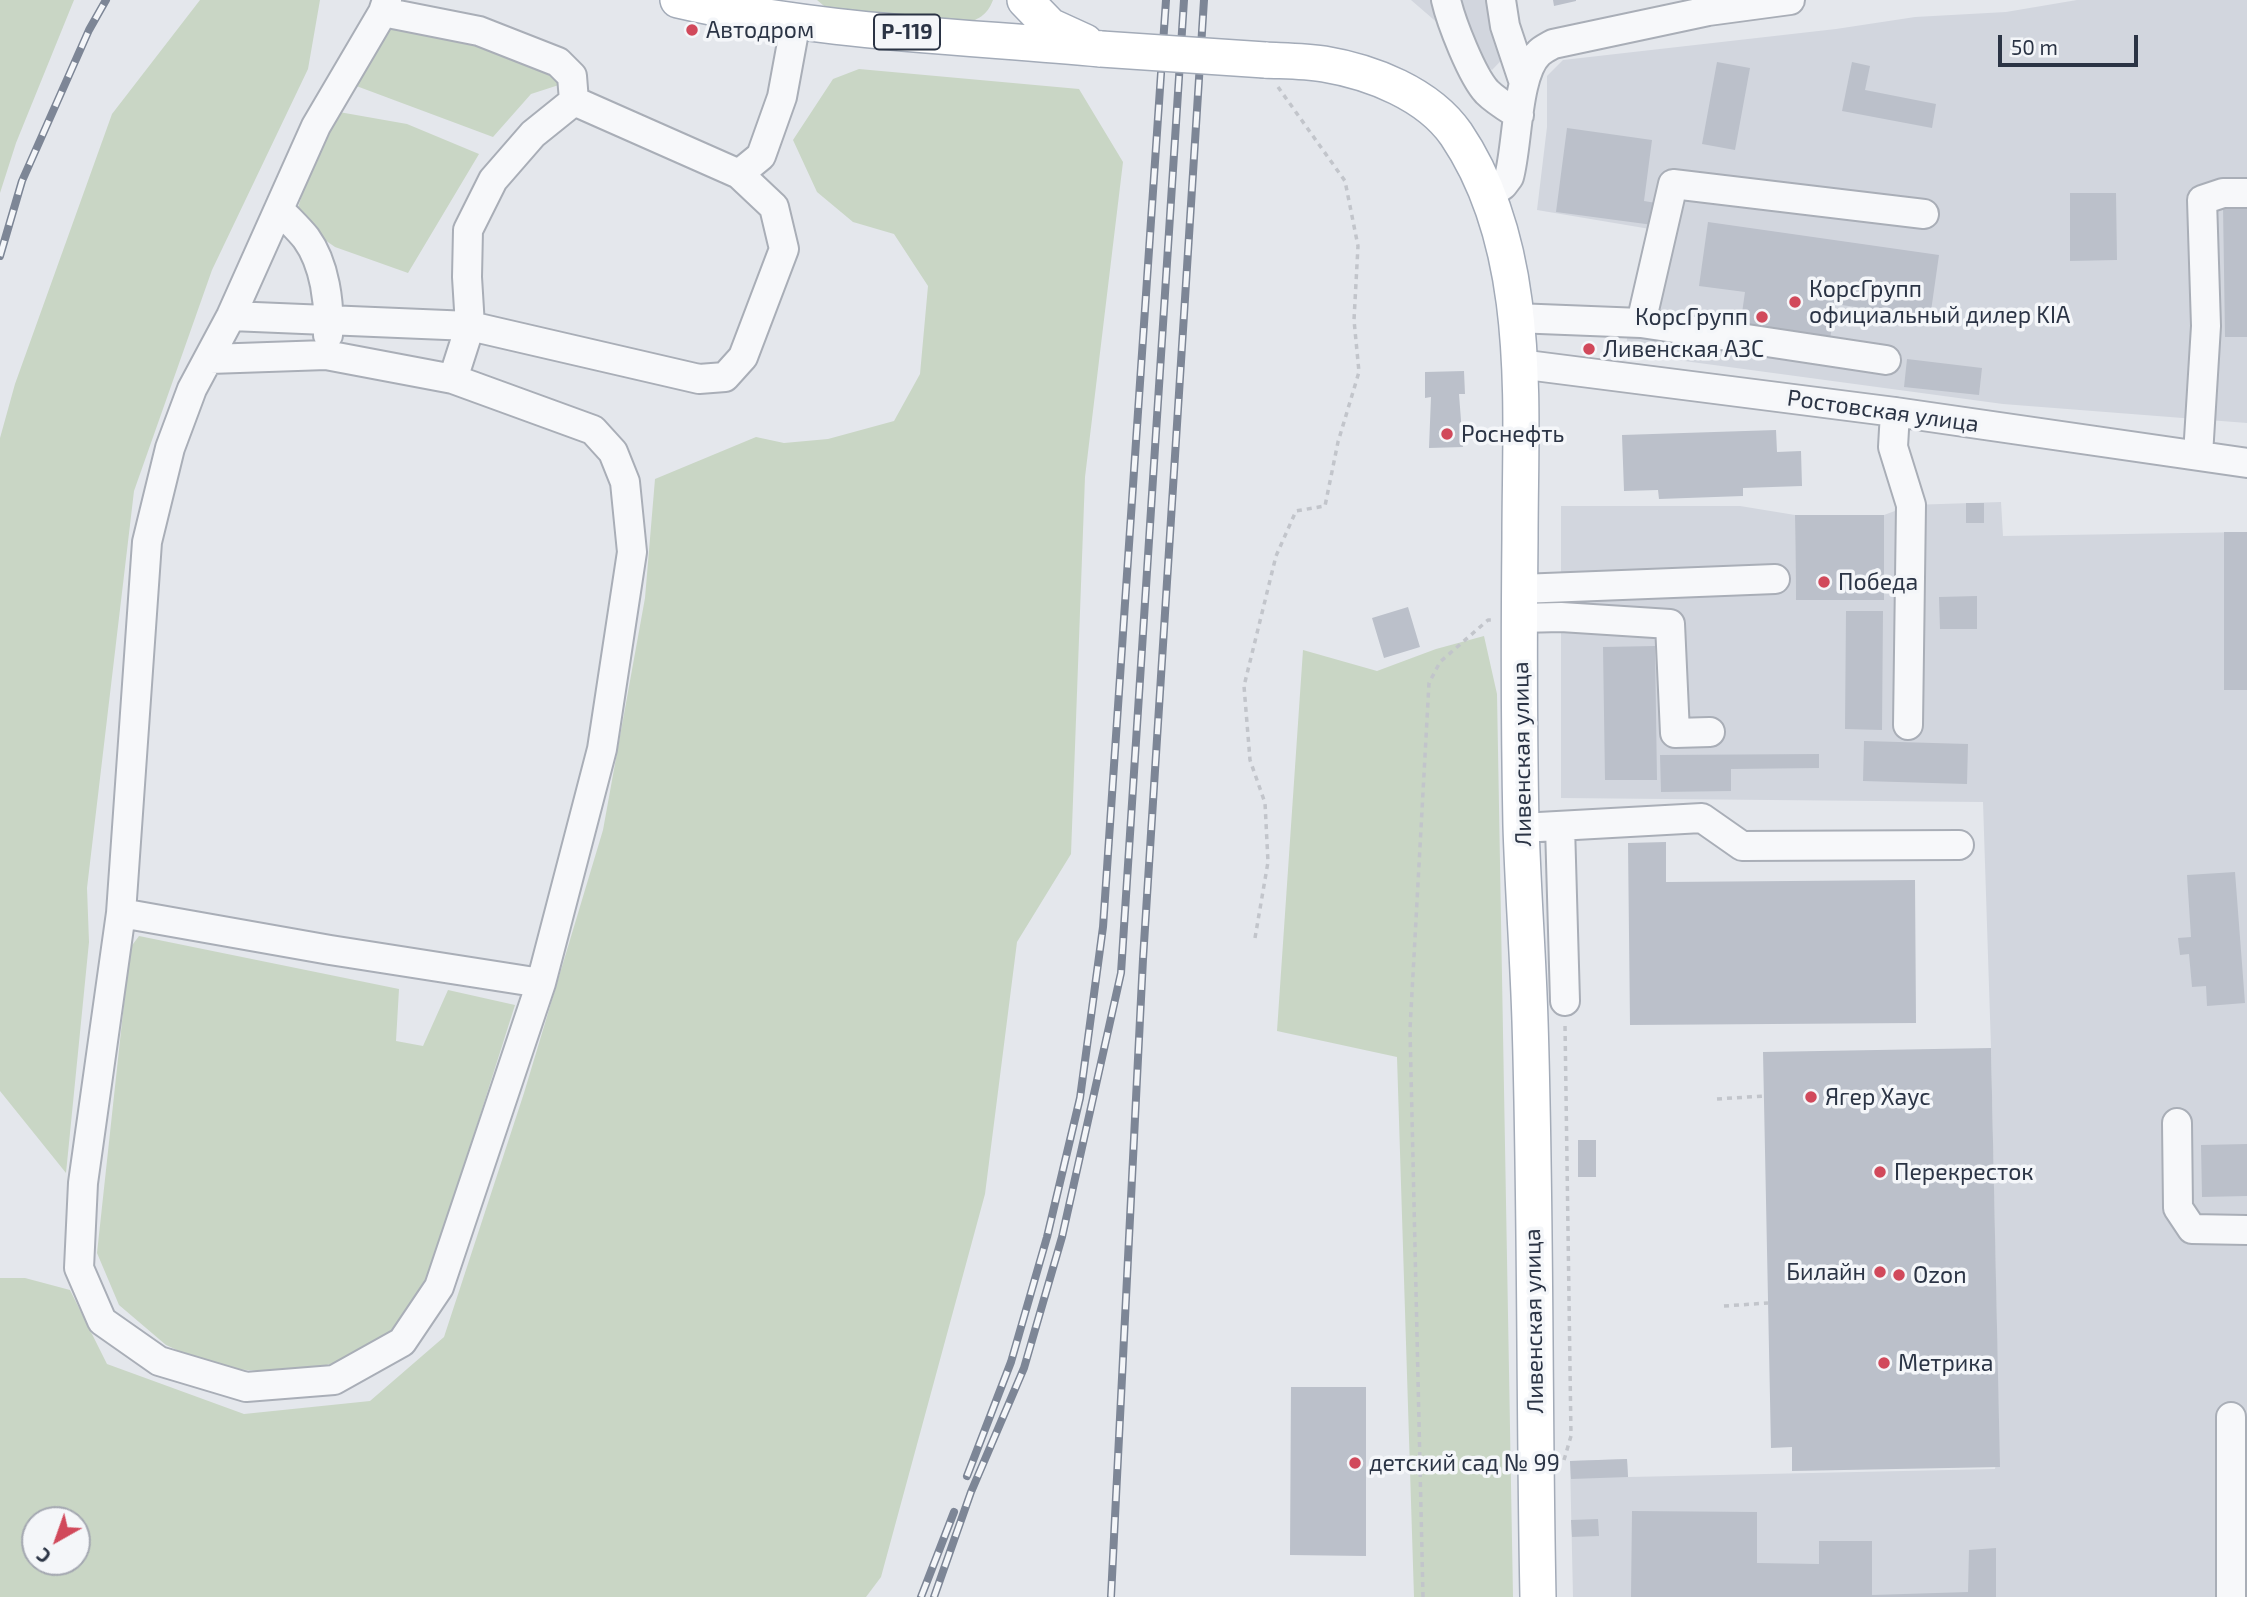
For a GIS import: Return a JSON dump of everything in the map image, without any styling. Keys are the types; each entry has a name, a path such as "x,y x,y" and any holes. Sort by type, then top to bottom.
{"main road":[{"path":"678,0 807,15"},
{"path":"986,38 1011,16 1013,0"},
{"path":"1025,0 1050,26 1101,49"},
{"name":"Р-119","path":"807,15 986,38 1101,49"},
{"name":"Ливенская улица","path":"1101,49 1325,64 1366,75 1398,88 1423,102 1453,130 1488,197 1502,234 1511,276 1519,364 1521,828 1530,1018 1538,1597"}],"street":[{"path":"1446,0 1449,13 1479,81 1488,92 1519,115"},
{"path":"1501,0 1506,26 1524,83"},
{"path":"1488,197 1503,186 1509,177 1524,83 1532,61 1539,52 1553,44 1708,11 1780,1"},
{"path":"210,359 326,355 453,379 593,430 613,452 625,482 632,552 602,749 541,983 439,1287 402,1342 334,1380 246,1387 159,1360 102,1321 79,1268 83,1183 121,913 147,542 170,448 192,389 232,316 316,126 385,6 478,31 558,62 572,76 574,101"},
{"path":"739,174 761,156 807,15"},
{"path":"232,316 470,326 699,379 725,377 743,357 784,249 774,207 739,174 574,101"},
{"path":"453,379 470,326 468,230 493,180 533,134 574,101"},
{"path":"1641,323 1673,184 1924,214"},
{"path":"2198,455 2206,326 2202,200 2223,193 2247,193"},
{"path":"279,209 306,239 321,268 329,319 326,355"},
{"path":"1515,318 1641,323 1886,360"},
{"name":"Ростовская улица","path":"1519,364 1895,412 2247,463"},
{"path":"1895,412 1894,447 1911,505 1908,725"},
{"path":"1520,603 1775,579"},
{"path":"1520,603 1561,617 1670,624 1675,733 1710,732"},
{"path":"1521,828 1702,818 1742,846 1959,845"},
{"path":"1560,826 1565,1001"},
{"path":"121,913 330,950 541,983"},
{"path":"2177,1123 2178,1208 2192,1229 2247,1230"},
{"path":"2231,1417 2231,1597"}],"path":[{"path":"1255,938 1269,862 1265,803 1250,760 1244,686 1276,556 1296,511 1325,506 1338,442 1359,372 1354,320 1358,246 1345,181 1279,91 1265,60"},
{"path":"1423,1597 1410,1029 1429,683 1440,662 1488,621 1520,603"},
{"path":"1563,1462 1571,1436 1565,1001"},
{"path":"1717,1099 1764,1096"},
{"path":"1724,1306 1768,1303"}],"shaded area":[{"path":"1411,0 1516,0 1517,44 1492,70"},
{"path":"2077,0 2247,0 2247,423 2003,404 1625,353 1632,304 1650,229 1537,210 1547,127 1547,76 1563,60 1836,29 1915,17 2006,12"},
{"path":"2001,502 2003,536 2247,532 2247,1597 1573,1597 1570,1461 1627,1459 1628,1477 1995,1469 1999,1444 1983,802 1561,798 1561,506 1740,506 1795,515 1796,600 1884,600 1884,515 1911,505"}],"green space":[{"path":"0,0 74,0 16,143 0,193"},
{"path":"200,0 320,0 308,69 212,270 134,491 87,888 89,942 66,1173 0,1091 0,438 15,384 112,114"},
{"path":"817,0 993,0 981,16 962,24 830,11"},
{"path":"388,25 471,40 547,66 565,83 531,94 493,137 351,84"},
{"path":"859,69 1079,89 1123,162 1085,477 1071,854 1017,942 985,1194 881,1577 866,1597 0,1597 0,1278 25,1278 70,1290 107,1364 244,1414 370,1401 444,1337 524,1093 603,830 645,598 655,479 756,437 784,443 828,439 894,421 920,374 928,286 894,234 853,222 817,192 793,140 833,79"},
{"path":"339,112 407,124 479,154 408,273 335,247 312,231 298,208 311,165"},
{"path":"1484,636 1497,694 1513,1597 1414,1597 1397,1057 1277,1031 1303,650 1377,671 1436,649"},
{"path":"139,936 399,989 396,1041 423,1046 448,990 515,1005 425,1289 403,1323 354,1358 295,1373 216,1368 166,1345 119,1305 97,1253 130,948"}],"building":[{"path":"1553,0 1576,0 1576,1 1554,6"},
{"path":"1717,62 1750,68 1735,150 1702,144"},
{"path":"1852,62 1870,66 1865,90 1936,104 1932,128 1842,111"},
{"path":"1567,128 1652,140 1644,201 1656,203 1653,225 1556,212"},
{"path":"2070,193 2116,193 2117,260 2070,261"},
{"path":"2247,204 2247,337 2225,337 2223,205"},
{"path":"1708,222 1939,255 1930,318 1835,304 1830,340 1740,327 1745,292 1699,286"},
{"path":"1907,359 1982,368 1979,395 1904,387"},
{"path":"1464,371 1465,394 1459,394 1463,447 1429,448 1431,397 1425,398 1425,372"},
{"path":"1776,430 1777,452 1801,451 1802,486 1743,488 1743,496 1659,499 1658,490 1624,491 1622,435"},
{"path":"1966,503 1984,503 1984,523 1966,523"},
{"path":"1795,515 1884,515 1884,600 1796,600"},
{"path":"2224,532 2247,532 2247,690 2224,690"},
{"path":"1977,596 1977,629 1940,629 1939,597"},
{"path":"1408,607 1420,647 1384,658 1372,618"},
{"path":"1846,611 1883,611 1882,730 1845,729"},
{"path":"1655,646 1657,780 1605,780 1603,647"},
{"path":"1864,741 1968,744 1967,784 1863,781"},
{"path":"1819,754 1819,768 1731,769 1731,791 1661,792 1660,755"},
{"path":"1666,842 1666,882 1915,880 1916,1023 1630,1025 1628,843"},
{"path":"2235,872 2245,1003 2207,1006 2206,986 2192,987 2189,954 2180,955 2178,938 2191,937 2187,875"},
{"path":"1991,1048 2000,1467 1792,1471 1792,1447 1771,1448 1763,1052"},
{"path":"1578,1140 1596,1140 1596,1177 1578,1177"},
{"path":"2247,1144 2247,1196 2202,1197 2201,1145"},
{"path":"1291,1387 1366,1387 1366,1556 1290,1555"},
{"path":"1627,1459 1628,1477 1571,1479 1570,1461"},
{"path":"1632,1511 1757,1512 1757,1563 1819,1564 1819,1541 1872,1541 1872,1597 1631,1597"},
{"path":"1598,1519 1599,1536 1572,1537 1571,1520"},
{"path":"1996,1548 1996,1597 1872,1597 1968,1592 1969,1550"}],"railway":[{"path":"0,256 22,181 89,30 106,0"},
{"path":"967,1476 1011,1362 1047,1237 1080,1098 1103,927 1166,0"},
{"path":"934,1597 971,1492 1024,1368 1062,1237 1121,973 1184,0"},
{"path":"1111,1597 1143,959 1204,0"},
{"path":"921,1597 954,1512"}],"place":[{"name":"Автодром","path":"692,30"},
{"name":"КорсГрупп официальный дилер KIA","path":"1795,302"},
{"name":"КорсГрупп","path":"1762,317"},
{"name":"Ливенская АЗС","path":"1589,349"},
{"name":"Роснефть","path":"1447,434"},
{"name":"Победа","path":"1824,582"},
{"name":"Ягер Хаус","path":"1811,1097"},
{"name":"Перекресток","path":"1880,1172"},
{"name":"Билайн","path":"1880,1272"},
{"name":"Ozon","path":"1899,1275"},
{"name":"Метрика","path":"1884,1363"},
{"name":"детский сад № 99","path":"1355,1463"}]}
